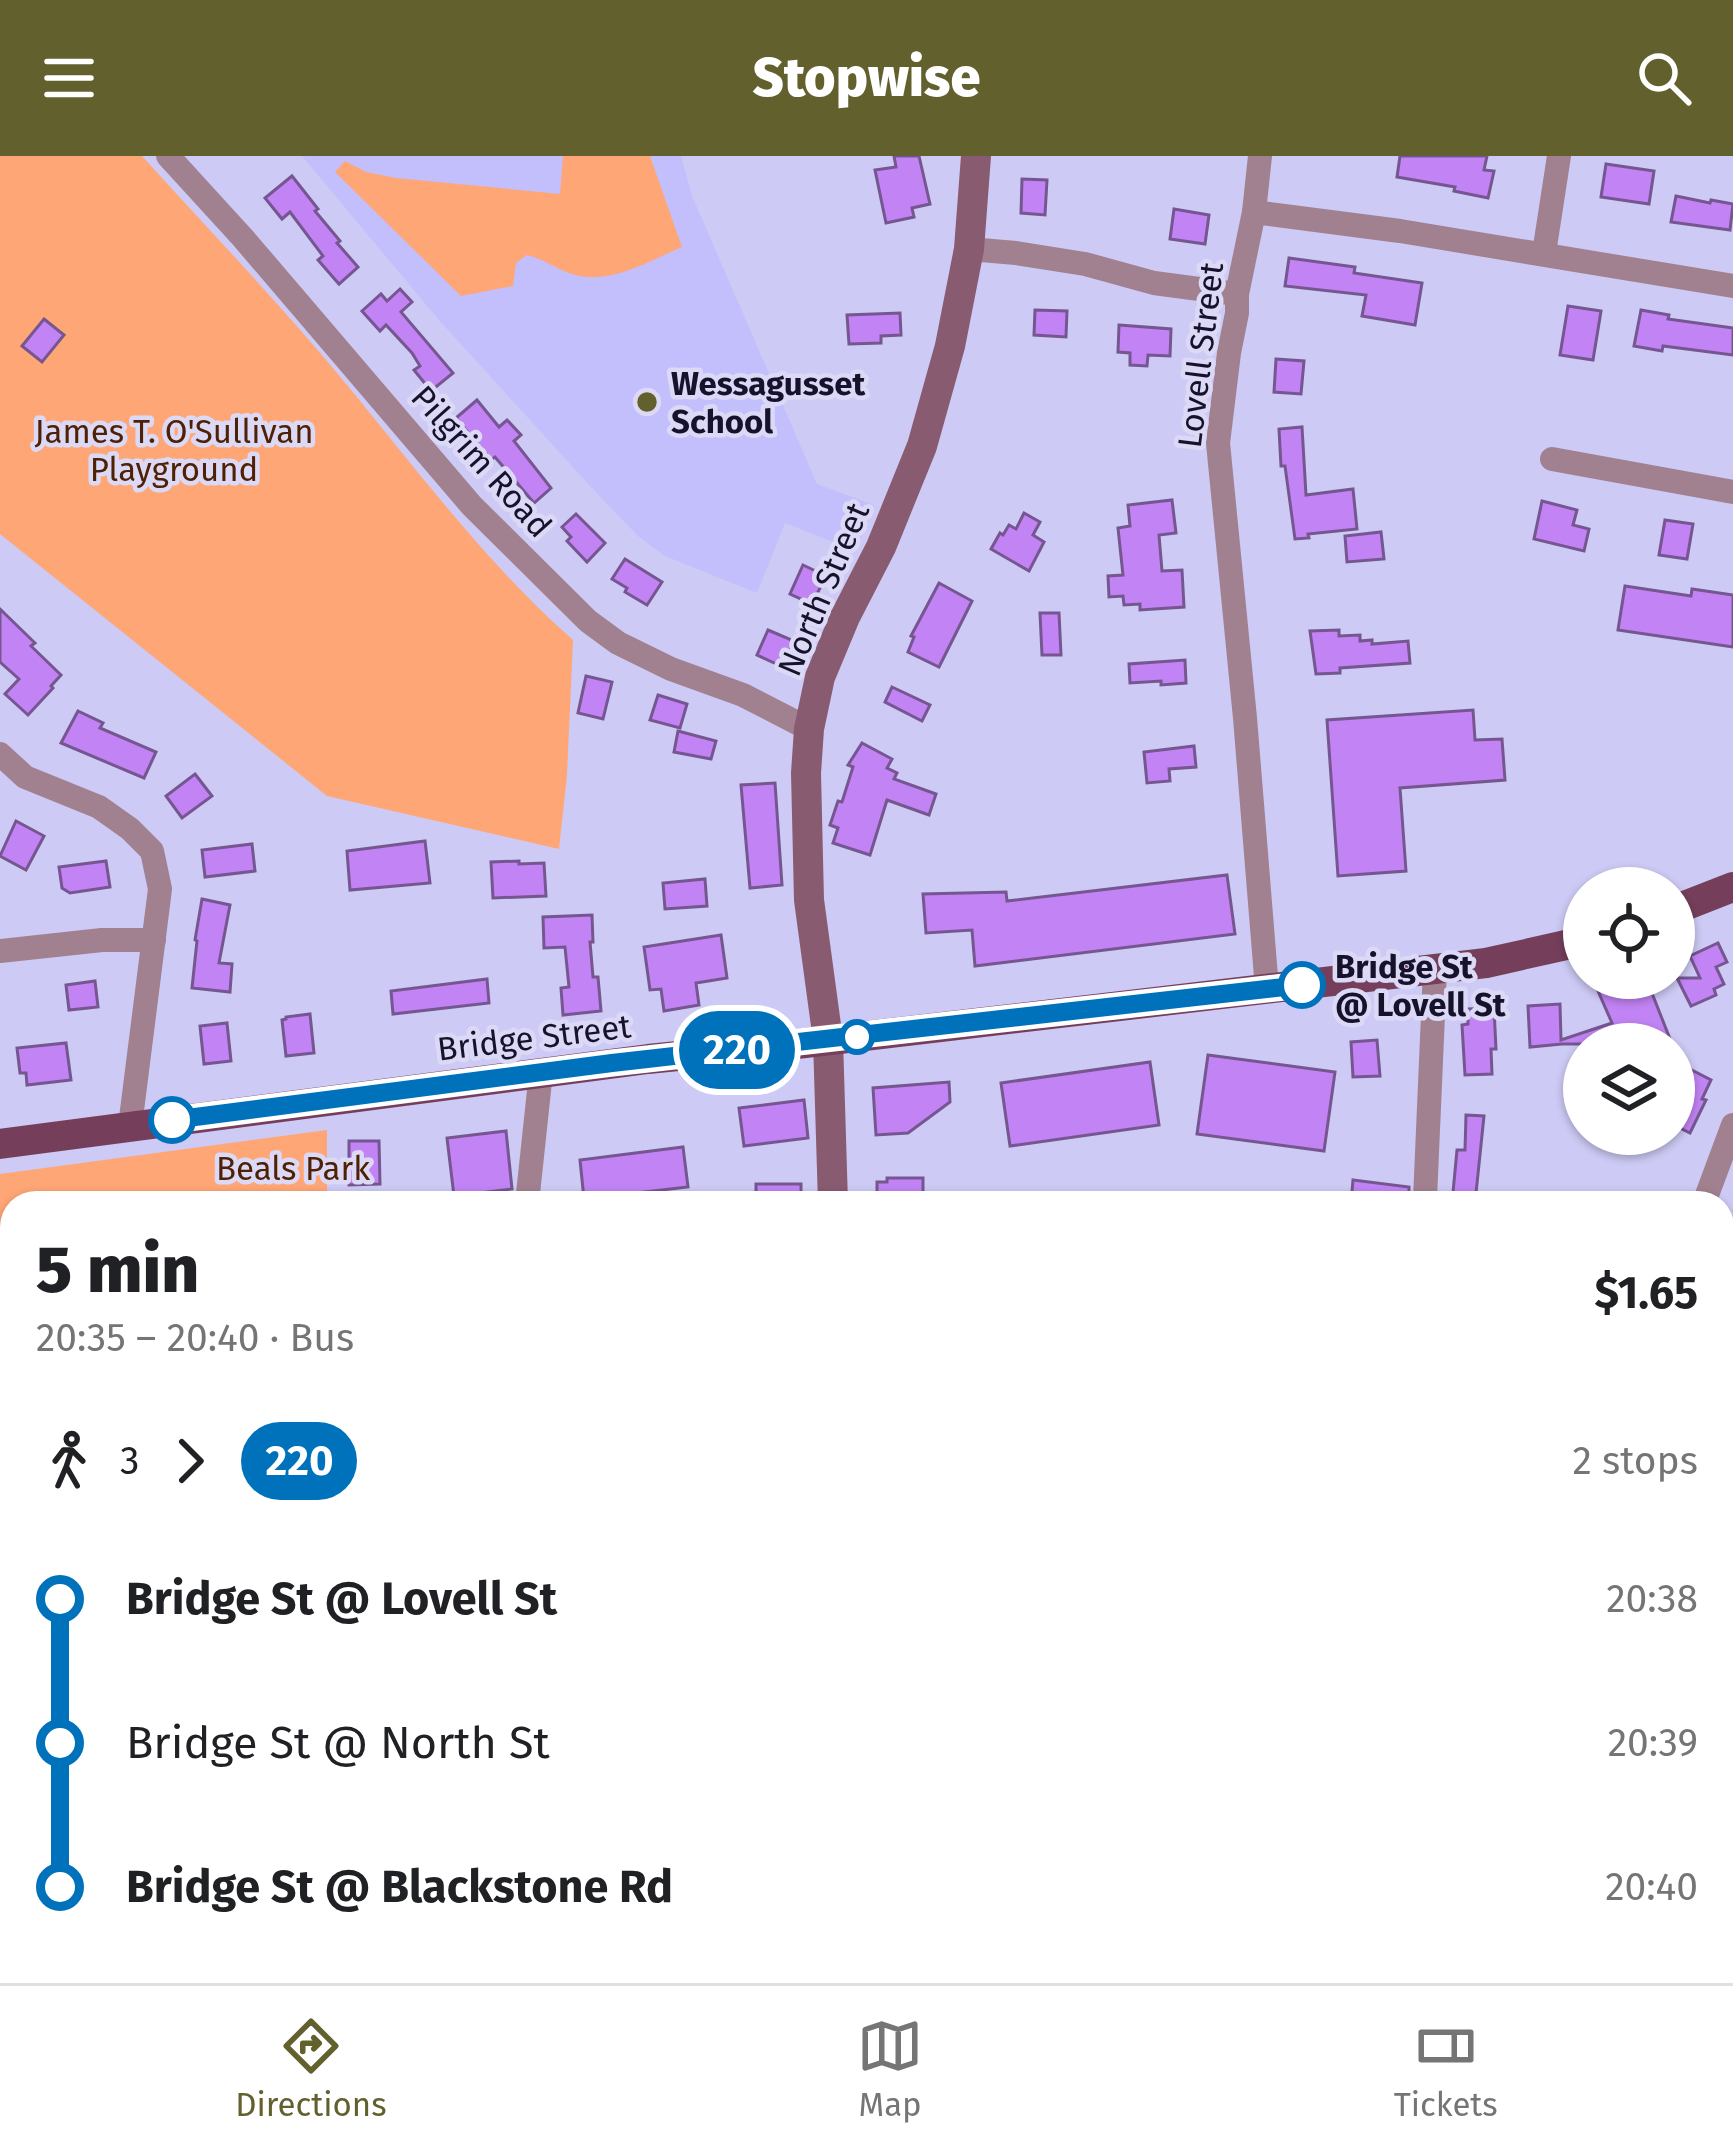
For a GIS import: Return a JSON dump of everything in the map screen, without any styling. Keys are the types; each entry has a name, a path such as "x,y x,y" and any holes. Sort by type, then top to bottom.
{"main road":[{"path":"1695,901 1733,886"},
{"name":"Bridge Street","path":"0,1144 541,1072 1486,963 1563,945"}],"street":[{"name":"Pilgrim Road","path":"168,156 472,506 588,621 619,644 743,695 809,729"},
{"name":"North Street","path":"832,1191 828,1040 809,900 809,729 820,677 922,446 950,346 969,249 976,156"},
{"name":"Lovell Street","path":"1260,156 1218,443 1268,989"},
{"path":"1544,253 1559,156"},
{"path":"1254,212 1544,253 1733,286"},
{"path":"969,249 1062,260 1154,283 1237,294"},
{"path":"1552,459 1733,492"},
{"path":"0,754 25,777 99,807 152,851 160,889 130,1126"},
{"path":"0,951 102,940 154,940"},
{"path":"1425,1191 1435,969"},
{"path":"528,1191 541,1072"},
{"path":"1708,1191 1733,1124"}],"shaded area":[{"name":"Wessagusset School","path":"302,156 681,156 692,196 817,484 874,505 856,551 785,523 757,593 665,556 638,536 592,488 439,320"}],"green space":[{"name":"James T. O'Sullivan Playground","path":"0,156 142,156 309,340 477,543 573,640 559,849 327,796 0,534"},
{"path":"563,156 650,156 682,247 600,277 572,274 527,255 516,263 513,286 461,296 335,172 345,161 366,172 396,178 560,194"},
{"name":"Beals Park","path":"327,1130 327,1191 0,1191 0,1174"}],"building":[{"path":"894,156 919,156 930,204 912,208 914,217 886,223 875,170 896,167"},
{"path":"1400,156 1487,156 1484,170 1494,171 1488,198 1397,177"},
{"path":"1606,164 1654,171 1649,204 1601,197"},
{"path":"292,176 358,267 339,284 318,260 323,256 290,212 282,219 265,198"},
{"path":"1022,179 1047,180 1045,215 1021,213"},
{"path":"1676,196 1733,204 1730,230 1671,222"},
{"path":"1174,209 1209,215 1205,244 1170,239"},
{"path":"1289,258 1422,283 1415,325 1362,316 1366,295 1285,286"},
{"path":"400,289 412,302 401,312 453,373 431,391 414,370 420,366 412,353 386,325 380,331 362,311 381,294 387,301"},
{"path":"1568,306 1601,311 1593,360 1560,355"},
{"path":"1035,310 1067,311 1066,337 1034,335"},
{"path":"1641,310 1669,315 1668,319 1733,328 1733,355 1634,346"},
{"path":"900,313 901,335 881,336 881,343 849,344 847,315"},
{"path":"44,319 64,335 42,362 22,346"},
{"path":"1119,325 1171,329 1170,356 1148,355 1147,366 1130,365 1130,353 1118,352"},
{"path":"1276,359 1304,361 1301,394 1274,392"},
{"path":"477,400 499,427 507,420 521,435 514,441 551,488 534,503 456,418"},
{"path":"1302,427 1306,495 1353,489 1357,529 1295,539 1279,429"},
{"path":"1172,500 1176,533 1159,535 1162,571 1182,570 1184,607 1140,610 1140,604 1124,605 1123,596 1109,597 1108,576 1123,575 1118,528 1130,526 1128,505"},
{"path":"1542,501 1577,510 1573,525 1589,529 1584,551 1534,539"},
{"path":"1024,513 1040,522 1033,535 1044,542 1029,571 991,549 1009,525 1016,529"},
{"path":"576,514 605,543 587,562 567,541 571,537 562,527"},
{"path":"1665,520 1693,524 1687,559 1659,555"},
{"path":"1381,532 1384,559 1347,562 1345,536"},
{"path":"625,559 662,582 647,605 612,579"},
{"path":"803,565 826,576 812,604 790,594"},
{"path":"939,583 972,601 939,667 908,652 911,636"},
{"path":"1625,586 1691,596 1692,589 1733,595 1733,647 1618,630"},
{"path":"0,609 61,675 28,715 5,694 19,679 0,662"},
{"path":"1040,613 1059,613 1061,655 1042,655"},
{"path":"768,630 794,641 783,667 757,655"},
{"path":"1339,630 1339,636 1360,635 1360,641 1372,640 1372,644 1408,641 1410,663 1316,674 1310,631"},
{"path":"1185,660 1186,683 1130,683 1129,664"},
{"path":"586,676 612,682 603,719 578,713"},
{"path":"892,687 930,705 922,721 885,702"},
{"path":"658,695 687,704 680,728 650,720"},
{"path":"1473,710 1475,740 1502,739 1505,780 1400,788 1406,871 1338,876 1327,720"},
{"path":"78,711 103,723 100,728 156,752 144,778 61,743"},
{"path":"678,731 716,741 711,759 674,752"},
{"path":"862,743 892,759 887,768 897,773 894,779 936,794 929,815 887,800 870,855 833,843 838,828 830,825 853,767 848,765"},
{"path":"1194,746 1196,767 1169,769 1170,781 1147,783 1144,752"},
{"path":"195,774 212,796 182,818 166,796"},
{"path":"775,783 782,885 750,888 741,785"},
{"path":"16,821 44,836 26,870 0,856"},
{"path":"425,841 430,883 350,890 347,851"},
{"path":"252,844 255,871 205,877 202,850"},
{"path":"106,861 110,887 70,893 62,888 59,867"},
{"path":"491,862 544,863 546,896 493,898"},
{"path":"1227,875 1235,934 975,966 972,930 926,933 923,894 1006,892 1007,901"},
{"path":"705,879 707,906 665,909 663,883"},
{"path":"202,899 230,905 219,963 232,964 230,992 192,988"},
{"path":"592,915 593,977 598,977 601,1011 563,1015 561,988 569,987 565,947 544,948 543,917"},
{"path":"721,935 727,978 696,983 699,1005 664,1011 661,989 650,990 644,947"},
{"path":"1718,943 1727,962 1716,967 1724,984 1714,989 1716,995 1691,1006 1688,999 1695,999 1695,978 1700,978 1695,954"},
{"path":"487,979 489,1003 393,1014 391,991"},
{"path":"95,981 98,1007 69,1010 66,985"},
{"path":"1602,999 1654,999 1664,1023 1612,1023"},
{"path":"1560,1004 1563,1044 1530,1047 1528,1006"},
{"path":"1494,1008 1492,1074 1465,1075 1462,1025 1468,1024 1468,1009"},
{"path":"310,1014 314,1053 286,1056 282,1020"},
{"path":"227,1023 231,1061 204,1064 200,1026"},
{"path":"1377,1040 1380,1076 1353,1077 1351,1042"},
{"path":"66,1043 71,1080 27,1085 26,1073 20,1073 17,1048"},
{"path":"1208,1055 1335,1072 1324,1151 1197,1134"},
{"path":"1150,1062 1159,1125 1010,1146 1001,1083"},
{"path":"1695,1072 1711,1080 1702,1099 1706,1100 1695,1123"},
{"path":"949,1082 950,1102 908,1133 876,1135 873,1088"},
{"path":"804,1100 808,1138 744,1146 739,1108"},
{"path":"1466,1115 1484,1116 1476,1191 1453,1191 1457,1150 1465,1150"},
{"path":"506,1131 512,1189 453,1191 447,1138"},
{"path":"349,1141 379,1141 380,1184 349,1185"},
{"path":"683,1147 688,1187 583,1191 580,1160"},
{"path":"887,1178 923,1178 923,1191 877,1191 877,1182 887,1182"},
{"path":"1353,1180 1409,1187 1409,1191 1352,1191"},
{"path":"756,1184 801,1184 801,1191 756,1191"}],"bus line":[{"name":"220","path":"172,1120 612,1063 1302,985"}],"place":[{"name":"Wessagusset School","path":"647,402"},
{"name":"Bridge St @ Lovell St","path":"1302,985"}]}
